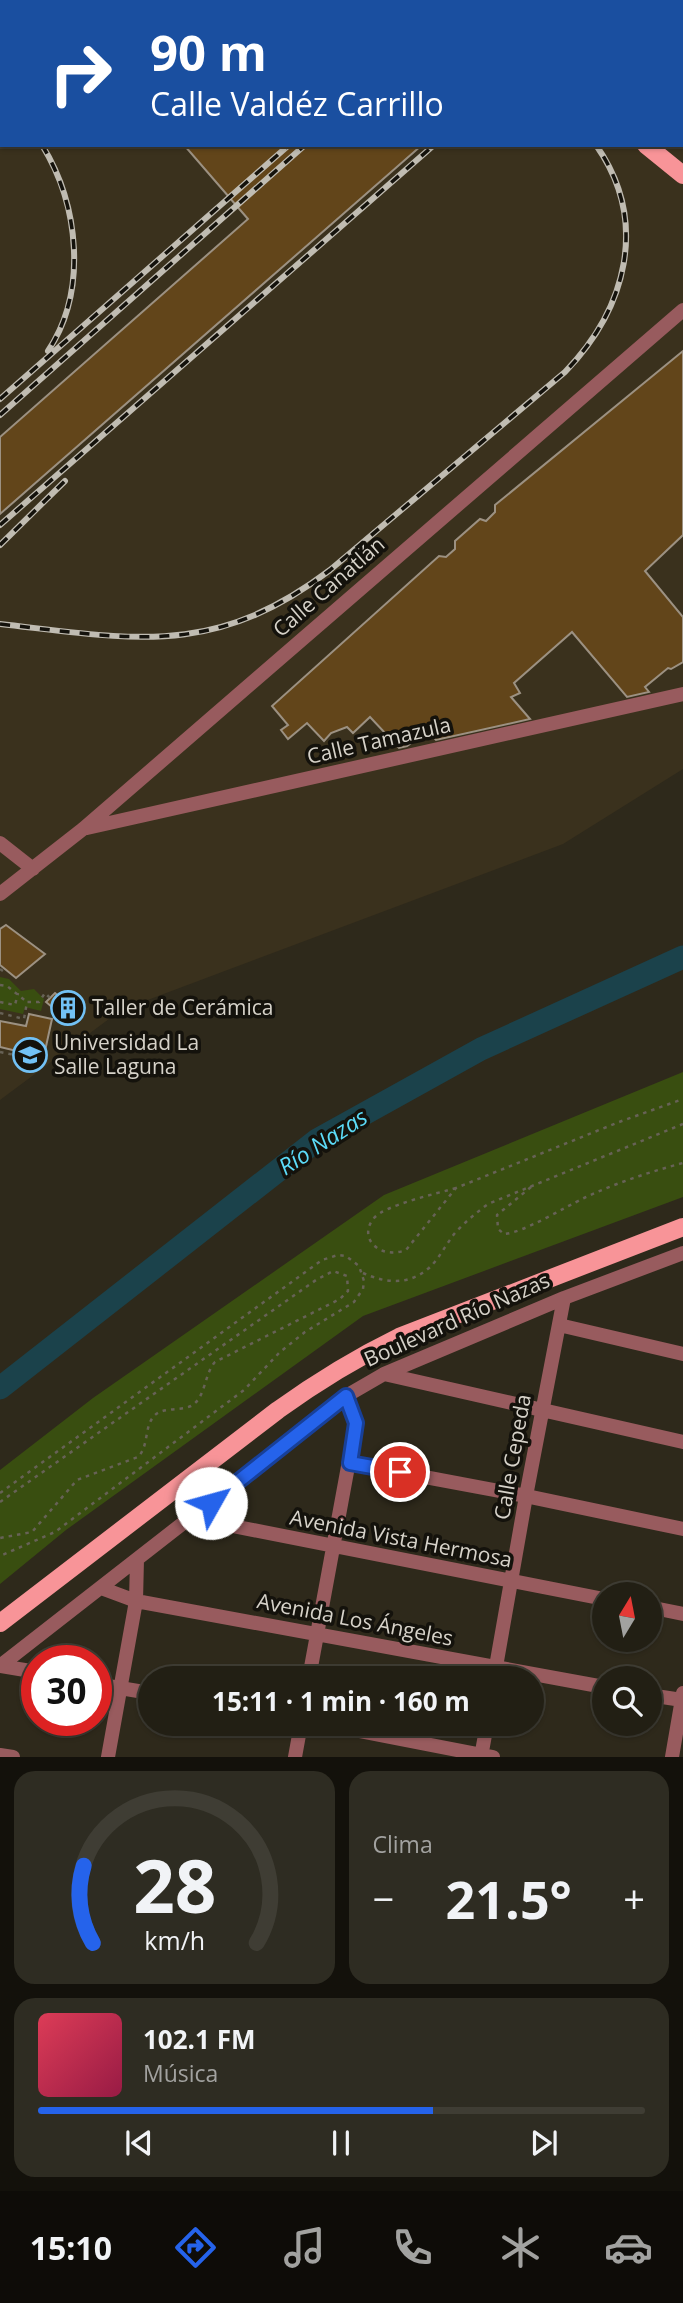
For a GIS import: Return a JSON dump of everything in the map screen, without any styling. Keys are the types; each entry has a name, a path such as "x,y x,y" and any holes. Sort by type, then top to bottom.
{"main road":[{"path":"648,147 683,176"},
{"name":"Boulevard Río Nazas","path":"0,1623 278,1410 359,1357 399,1337 683,1227"}],"street":[{"name":"Calle Canatlán","path":"0,894 83,829 683,310"},
{"name":"Calle Tamazula","path":"83,829 683,694"},
{"path":"0,843 33,869"},
{"name":"Boulevard Río Nazas","path":"0,1666 346,1396 384,1374 564,1298 683,1253"},
{"name":"Calle Cepeda","path":"496,1666 564,1298"},
{"path":"559,1325 683,1354"},
{"path":"384,1374 543,1408 683,1442"},
{"path":"311,1666 356,1423 346,1396"},
{"path":"350,1463 683,1529"},
{"name":"Avenida Vista Hermosa","path":"191,1518 333,1548 592,1597"},
{"path":"108,1757 136,1601 137,1559"},
{"name":"Avenida Los Ángeles","path":"101,1588 136,1601 317,1634 463,1666"},
{"path":"662,1610 683,1614"},
{"path":"0,1666 21,1669"},
{"name":"Avenida Los Ángeles","path":"544,1679 592,1685"},
{"path":"112,1687 138,1691"},
{"path":"662,1696 682,1697 672,1757"},
{"path":"295,1757 299,1736"},
{"path":"384,1736 485,1756 486,1736"},
{"path":"0,1755 13,1757"}],"path":[{"path":"0,969 5,969"},
{"path":"0,985 18,993 27,1002 38,1002 45,993 50,998"},
{"path":"0,1002 15,1005 18,993"},
{"path":"0,1013 24,1019 27,1002"},
{"path":"0,1052 20,1056"},
{"path":"456,1188 406,1250 395,1254 381,1252 372,1243 369,1231 374,1218 387,1209 456,1188 683,1099"},
{"path":"0,1493 322,1260 338,1255 346,1256 353,1260 363,1273 382,1281 415,1276 429,1267 466,1221 488,1204 683,1124"},
{"path":"533,1185 497,1215 498,1229 504,1234 520,1230 639,1175 683,1163"},
{"path":"0,1502 316,1280 333,1271 347,1276 348,1290 340,1299 215,1362 197,1401 191,1406 159,1412 152,1419 144,1448 138,1457 77,1480 32,1532 0,1538"},
{"path":"0,1556 55,1532 244,1390 279,1352 305,1332 354,1302 363,1289 363,1273"}],"shaded area":[{"path":"0,147 683,147 683,769 563,844 121,1010 0,1100"}],"green space":[{"path":"0,977 9,979 21,991 34,989 44,999 41,1011 25,1007 23,1014 0,1009"},
{"path":"683,1072 683,1197 363,1316 66,1530 0,1584 0,1470 93,1398 384,1195"}],"building":[{"path":"186,147 420,147 0,514 0,437 248,219"},
{"path":"683,351 683,535 645,571 683,617 683,662 668,668 645,687 649,692 627,697 572,632 514,683 520,693 511,697 530,719 436,740 428,731 407,746 399,748 370,717 353,733 347,727 331,733 324,741 307,723 288,739 281,730 288,725 272,706 439,556 446,557 455,549 455,541 480,519 486,521 495,512 495,505"},
{"path":"6,925 45,954 16,978 0,965 0,929"},
{"name":"Taller de Cerámica","path":"55,993 71,1007 75,1002 83,1010 71,1023 46,1002"},
{"path":"29,1014 52,1019 43,1060 20,1056 21,1052 0,1047 0,1021 26,1026"}],"waterway":[{"name":"Río Nazas","path":"0,1388 317,1140 481,1049 683,957"}],"railway":[{"path":"43,147 64,194 74,248 69,302 61,327 48,351"},
{"path":"0,399 287,147"},
{"path":"0,415 303,147"},
{"path":"0,525 432,147"},
{"path":"0,624 133,637 172,636 210,630 248,618 288,598 330,570 565,372 603,321 616,293 624,264 626,234 623,204 613,174 597,147"},
{"path":"0,545 65,481"}],"place":[{"name":"Taller de Cerámica","path":"68,1008"},
{"name":"Universidad La Salle Laguna","path":"30,1055"}],"route":[{"path":"211,1503 346,1396 356,1423 350,1463 400,1472"}]}
